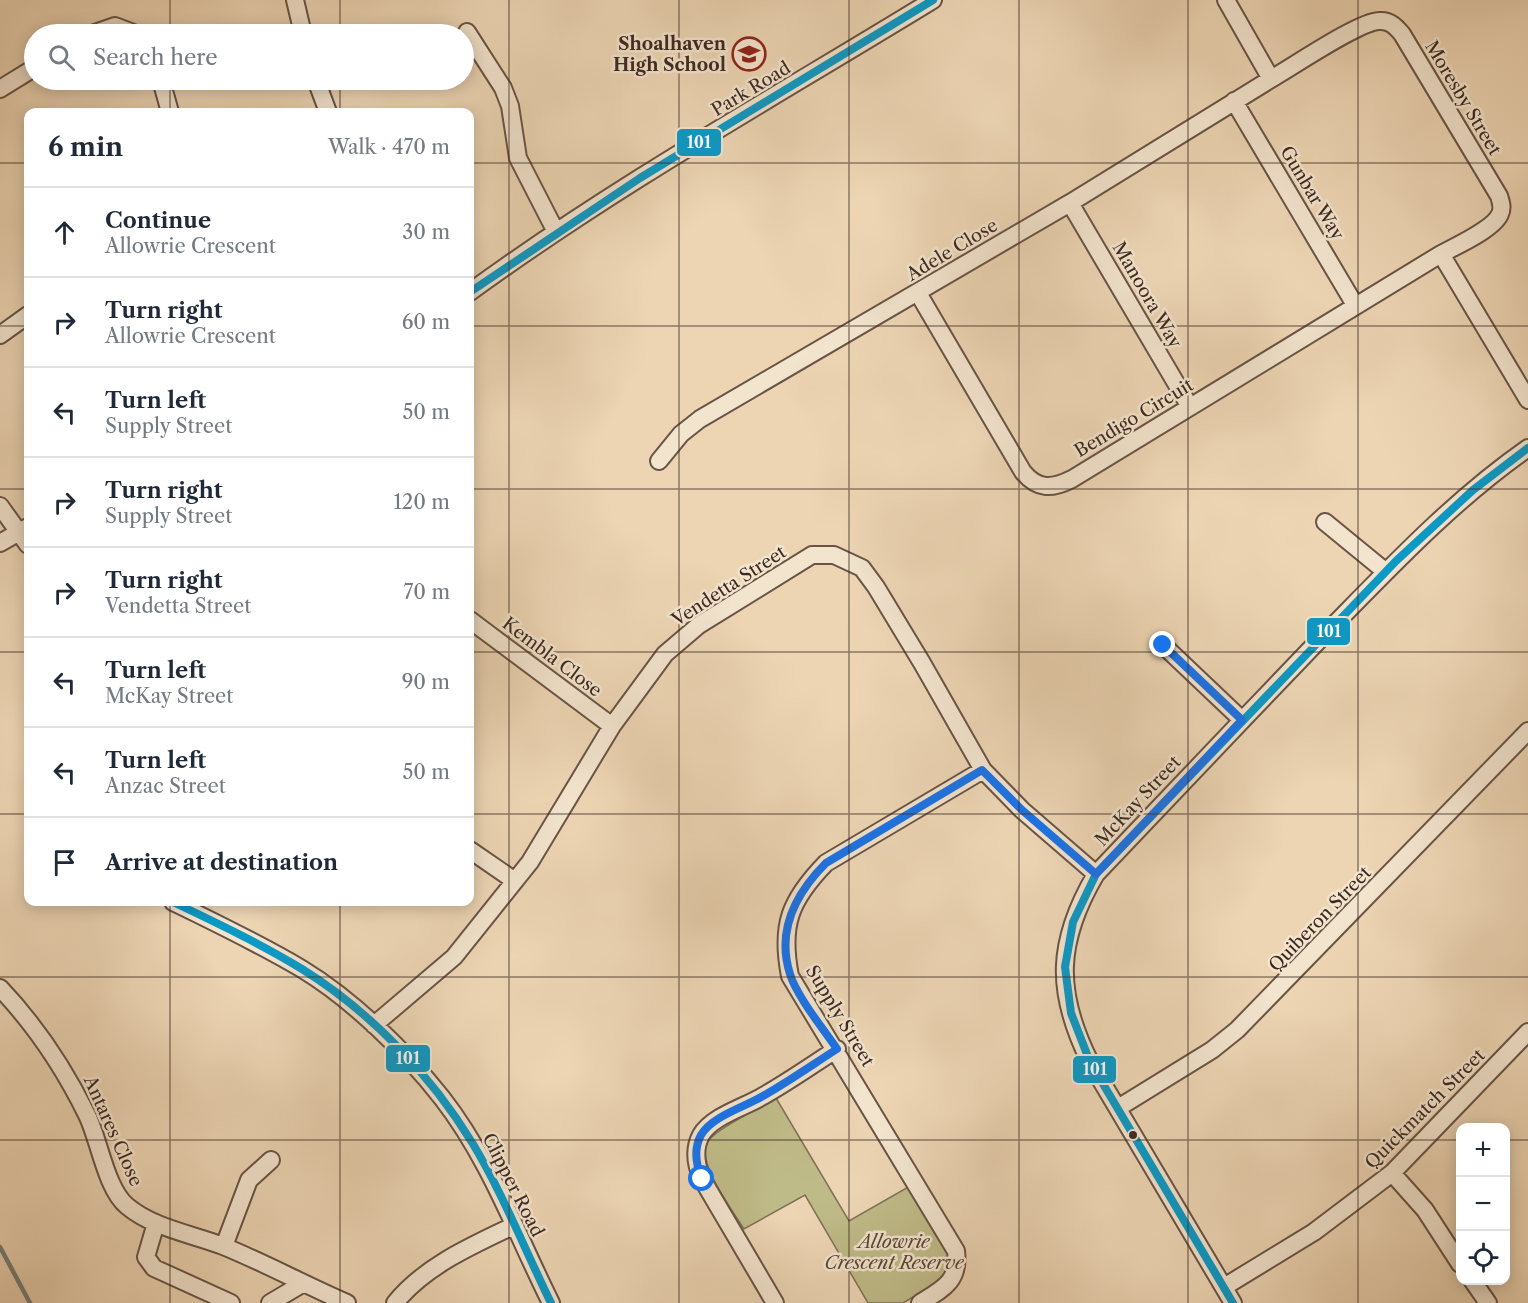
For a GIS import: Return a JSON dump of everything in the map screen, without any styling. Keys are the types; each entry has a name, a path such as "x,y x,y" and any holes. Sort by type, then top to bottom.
{"street":[{"path":"295,0 301,24"},
{"name":"Park Road","path":"474,289 556,232 933,0"},
{"path":"1226,0 1271,79"},
{"name":"Moresby Street","path":"1271,79 1360,27 1379,21 1393,24 1410,46 1499,196 1502,208 1500,217 1441,254"},
{"path":"474,43 503,88 510,106 518,158 556,232"},
{"path":"0,89 24,74"},
{"name":"Adele Close","path":"659,461 681,434 700,419 1070,203 1271,79"},
{"path":"164,90 169,108"},
{"path":"320,90 326,108"},
{"name":"Gunbar Way","path":"1234,102 1355,305"},
{"name":"Manoora Way","path":"1070,203 1190,407"},
{"path":"1441,254 1528,400"},
{"name":"Bendigo Circuit","path":"918,293 1023,472 1036,484 1051,487 1060,485 1441,254"},
{"path":"0,335 24,318"},
{"name":"McKay Street","path":"1233,1303 1082,1045 1066,1004 1066,950 1072,922 1082,897 1096,874 1242,720 1386,572 1458,504 1528,448"},
{"path":"0,506 24,533"},
{"path":"1325,522 1386,572"},
{"path":"0,543 24,534"},
{"name":"Vendetta Street","path":"374,1024 454,957 530,862 612,726 664,654 699,625 812,555 834,555 861,568 876,587 982,770 1022,810 1096,874"},
{"name":"Kembla Close","path":"474,623 612,726"},
{"path":"1163,645 1242,720"},
{"name":"Quiberon Street","path":"1118,1108 1212,1050 1237,1030 1528,731"},
{"name":"Supply Street","path":"920,1303 952,1280 958,1267 956,1251 837,1049 790,976 785,948 790,912 807,883 826,863 982,770"},
{"path":"474,853 515,881"},
{"name":"Clipper Road","path":"180,906 303,970 374,1024 442,1098 476,1153 551,1303"},
{"name":"Antares Close","path":"0,988 26,1015 59,1062 88,1117 115,1189 126,1206 156,1223 224,1246 347,1303"},
{"name":"Quickmatch Street","path":"1224,1287 1314,1232 1392,1173 1528,1032"},
{"path":"775,1303 702,1179 696,1166 696,1154 701,1135 712,1124 764,1096 837,1049"},
{"path":"224,1246 249,1180 271,1160"},
{"path":"1392,1173 1425,1210 1456,1256"},
{"path":"156,1223 146,1257 154,1268 231,1303"},
{"path":"395,1303 417,1281 440,1264 513,1226"},
{"path":"270,1303 302,1284"},
{"path":"1475,1285 1488,1303"}],"green space":[{"name":"Allowrie Crescent Reserve","path":"776,1098 849,1221 910,1186 949,1254 949,1264 944,1277 903,1303 868,1303 805,1195 744,1229 710,1172 705,1149 708,1141 721,1130"}],"waterway":[{"path":"0,1247 30,1303"}],"transit line":[{"name":"101","path":"474,289 640,178 933,0"},
{"name":"101","path":"1233,1303 1090,1062 1071,1013 1065,967 1073,922 1096,874 1396,561 1473,490 1528,448"},
{"name":"101","path":"181,906 255,942 302,969 352,1005 398,1047 438,1094 473,1144 504,1202 551,1303"}],"place":[{"name":"Shoalhaven High School","path":"749,54"}],"route":[{"path":"702,1179 696,1166 696,1154 701,1135 712,1124 764,1096 837,1049 790,976 785,948 790,912 807,883 826,863 982,770 1022,810 1096,874 1242,720 1163,645"}]}
